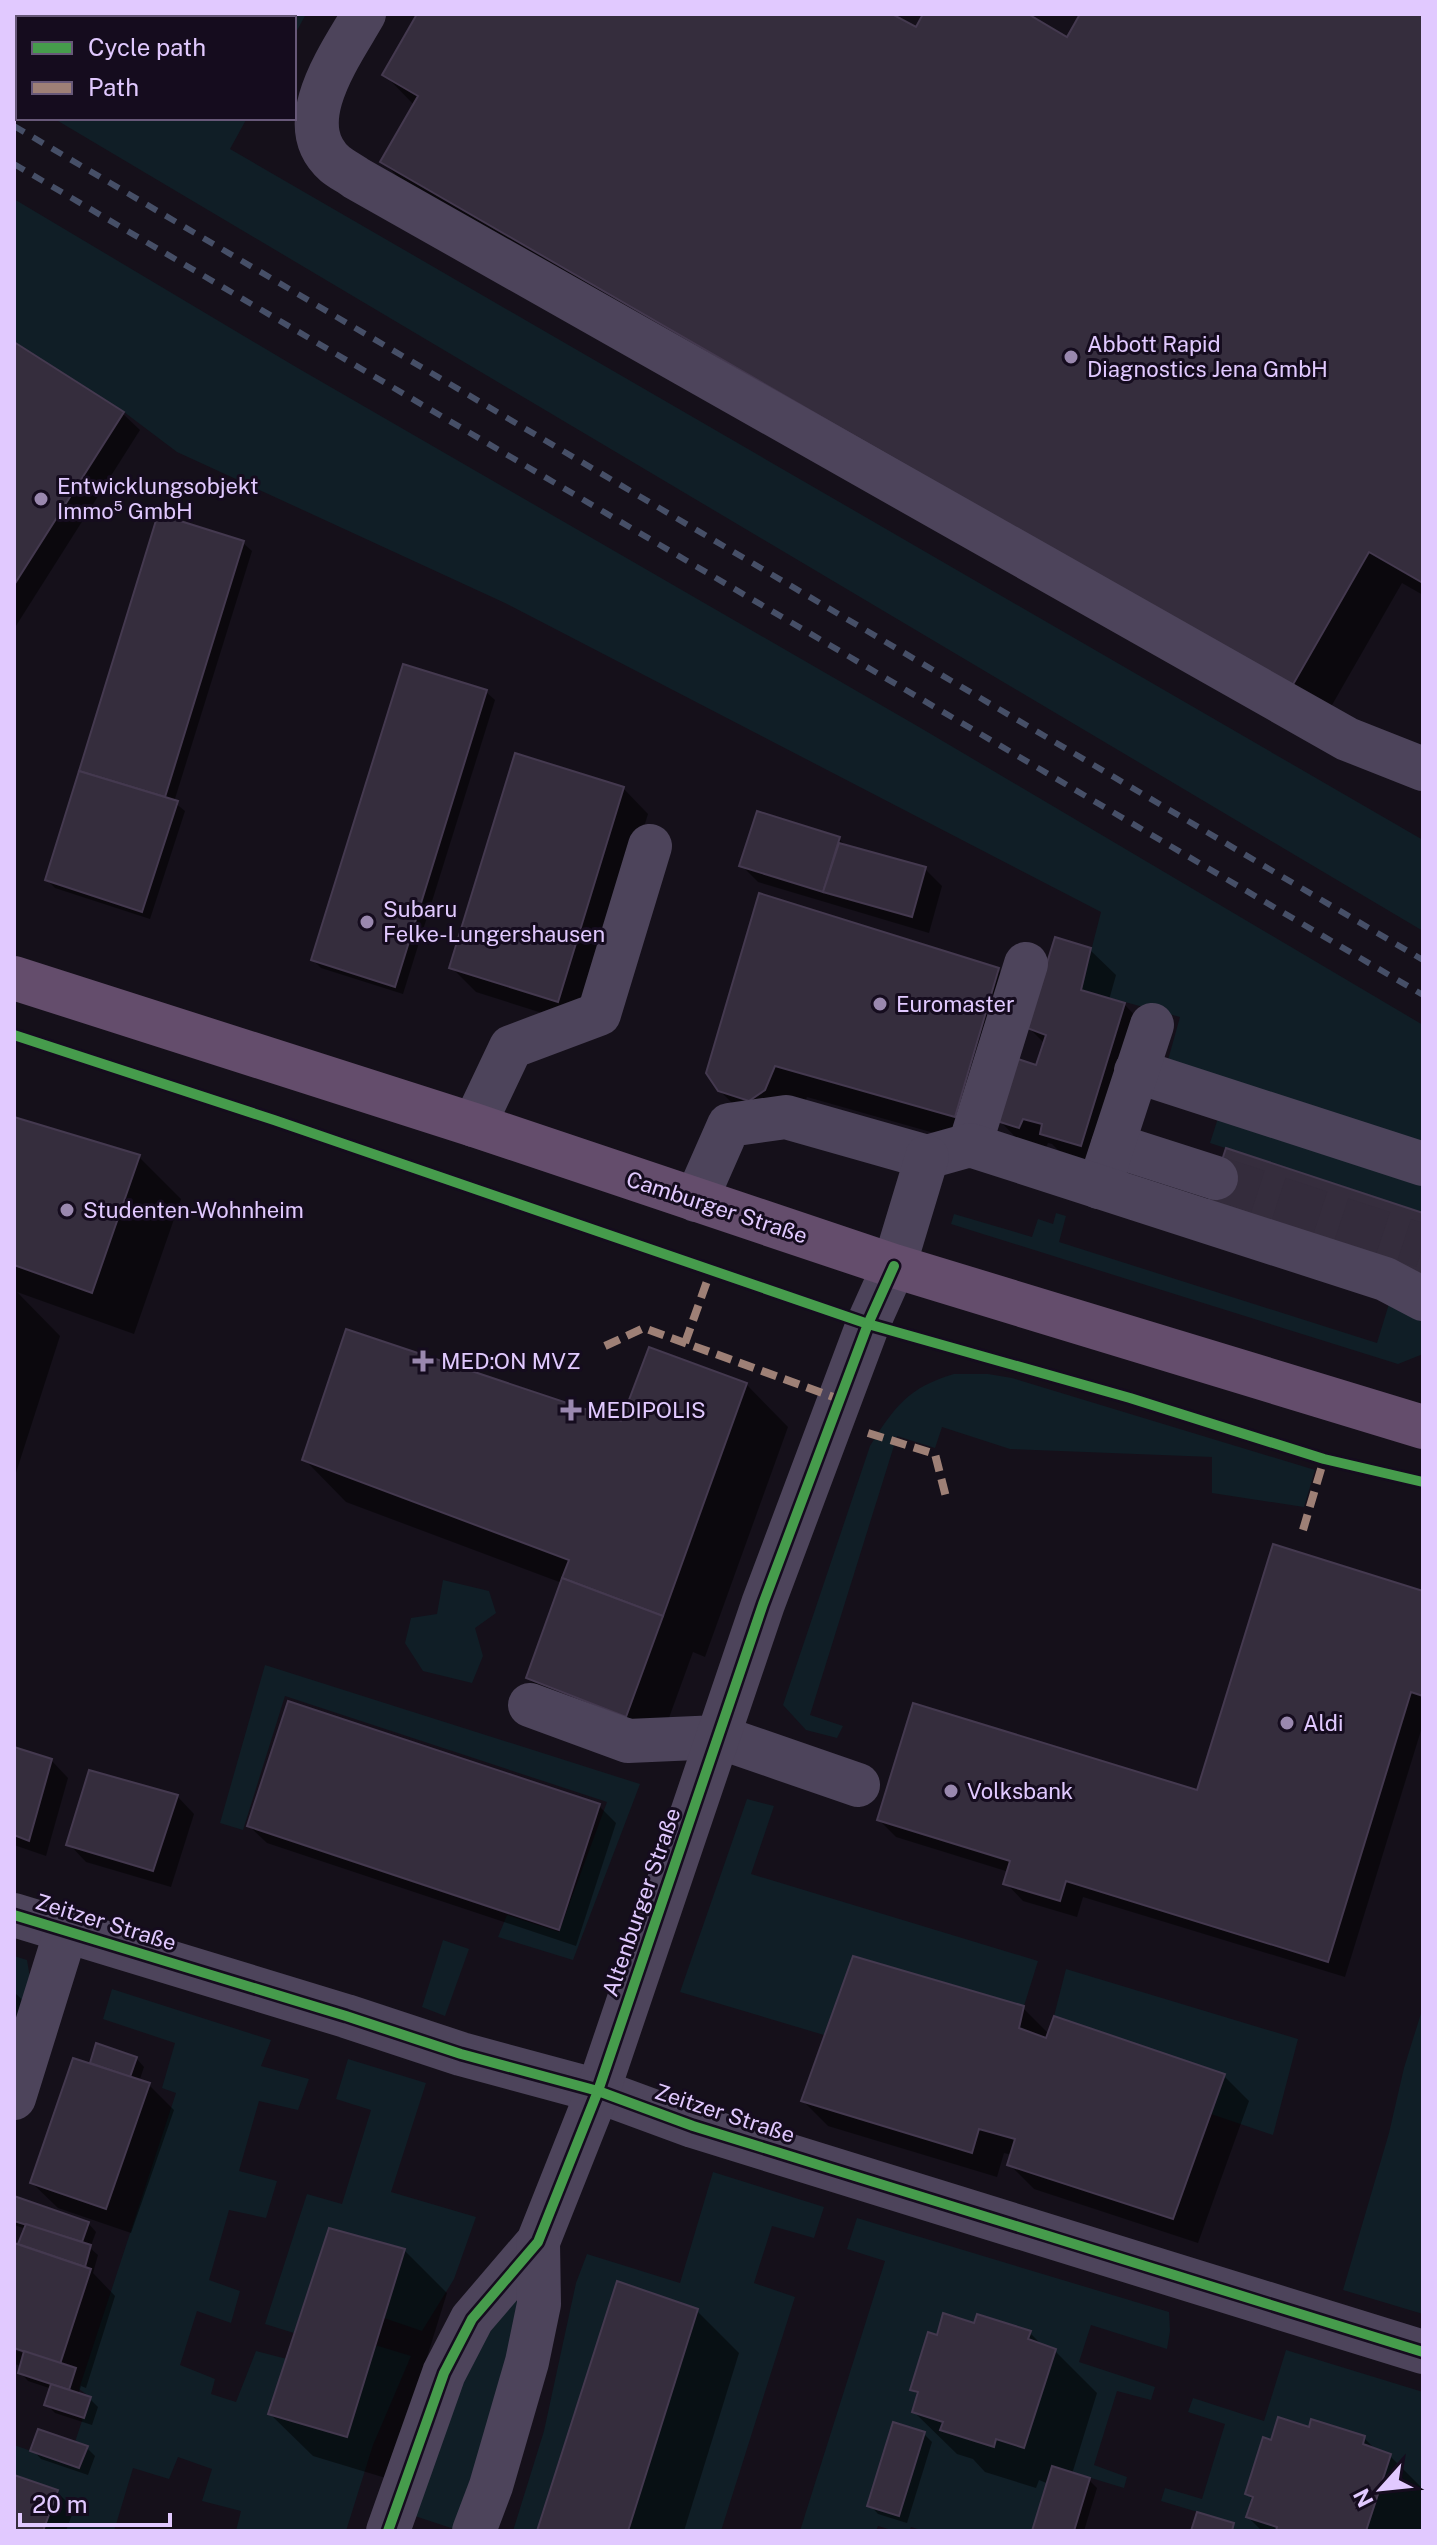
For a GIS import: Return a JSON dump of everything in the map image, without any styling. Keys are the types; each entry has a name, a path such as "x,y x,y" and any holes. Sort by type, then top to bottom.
{"main road":[{"name":"Camburger Straße","path":"14,978 474,1125 894,1266 1423,1427"}],"street":[{"path":"364,14 323,86 317,118 318,131 321,145 333,162 356,178 1347,739 1423,769"},
{"path":"474,1125 511,1047 599,1014 650,846"},
{"path":"970,1145 1026,964"},
{"path":"1099,1187 1152,1025"},
{"path":"1136,1071 1423,1164"},
{"path":"696,1200 729,1125 786,1117 927,1157 970,1145 1385,1279 1423,1299"},
{"path":"1113,1145 1216,1178"},
{"name":"Altenburger Straße","path":"388,2531 444,2373 472,2319 538,2242 598,2091 763,1604 868,1324 894,1266 927,1157"},
{"path":"530,1705 628,1741 719,1737 858,1785"},
{"name":"Zeitzer Straße","path":"14,1915 461,2054 598,2091 693,2126 1423,2352"},
{"path":"14,2098 66,1931"},
{"name":"Altenburger Straße","path":"474,2531 491,2486 527,2362 539,2304 538,2242"}],"shaded area":[{"path":"14,14 306,14 296,32 296,16 16,16 14,95"},
{"path":"56,120 246,120 230,149 1423,840 1423,931"},
{"path":"14,199 1423,1025 1423,1149 1168,1060 1180,1017 1081,990 1101,912 505,603 177,452 124,412 14,342"},
{"path":"1219,1115 1423,1180 1423,1213 1210,1143"},
{"path":"1056,1213 1066,1216 1059,1242 1377,1343 1392,1294 1423,1316 1423,1354 1398,1364 951,1224 954,1214 1032,1237 1038,1219 1053,1224"},
{"path":"954,1374 1012,1378 1315,1470 1304,1507 1212,1493 1212,1457 1010,1449 942,1427 935,1448 897,1436 810,1715 843,1726 837,1738 806,1730 783,1705 870,1446 904,1400 925,1385"},
{"path":"443,1580 489,1591 496,1613 475,1628 483,1656 472,1683 423,1671 405,1643 411,1618 437,1614"},
{"path":"265,1665 640,1784 573,1960 498,1937 507,1915 559,1932 607,1802 285,1696 243,1830 220,1823"},
{"path":"747,1799 774,1806 751,1874 1038,1961 1024,2006 854,1956 824,2035 680,1992"},
{"path":"443,1940 469,1949 445,2016 422,2007"},
{"path":"14,1956 27,1960 30,1978 14,2032"},
{"path":"1066,1969 1298,2039 1273,2135 1211,2114 1225,2074 1054,2016"},
{"path":"112,1989 271,2040 261,2066 309,2079 298,2110 259,2101 239,2171 277,2181 266,2218 229,2210 209,2280 240,2291 231,2323 197,2311 180,2365 215,2379 211,2394 236,2402 256,2351 287,2359 268,2414 346,2437 375,2345 411,2356 373,2445 346,2531 236,2531 241,2511 202,2501 212,2469 178,2457 169,2479 133,2468 114,2531 43,2531 58,2490 14,2475 14,2445 80,2468 88,2447 75,2442 90,2397 79,2389 176,2093 162,2088 175,2043 103,2019"},
{"path":"1423,2007 1423,2314 1343,2290"},
{"path":"348,2059 426,2083 391,2192 476,2217 454,2279 422,2331 384,2318 405,2249 329,2228 294,2333 265,2324 307,2194 342,2204 371,2110 336,2099"},
{"path":"713,2172 824,2207 814,2238 772,2226 754,2283 795,2297 721,2531 513,2531 544,2431 576,2283 587,2254 680,2283"},
{"path":"857,2218 1169,2312 1167,2349 1091,2325 1079,2362 1155,2387 1151,2400 1117,2391 1094,2465 1127,2477 1124,2488 1052,2466 1032,2531 924,2531 911,2527 909,2531 895,2531 878,2526 876,2531 800,2531 885,2261 847,2249","holes":["943,2313 974,2323 978,2314 1030,2331 1028,2339 1055,2349 1024,2448 996,2439 994,2446 941,2429 943,2422 912,2412 918,2392 910,2389 928,2333 937,2335","893,2423 924,2432 899,2515 868,2505"]},
{"path":"513,2298 518,2302 520,2318 460,2531 406,2513 477,2339"},
{"path":"1286,2350 1423,2392 1423,2531 1366,2531 1309,2427 1278,2418 1271,2440 1263,2438 1245,2494 1253,2497 1246,2517 1277,2527 1276,2531 1232,2531 1234,2523 1161,2501 1165,2488 1202,2499 1225,2424 1188,2412 1193,2398 1264,2421"}],"building":[{"name":"Abbott Rapid Diagnostics Jena GmbH","path":"417,14 892,14 916,27 923,14 1028,14 1067,37 1080,14 1423,14 1423,583 1369,552 1291,688 380,162 418,96 382,75"},
{"name":"Entwicklungsobjekt Immo⁵ GmbH","path":"14,342 124,412 14,585"},
{"path":"158,514 244,541 165,797 79,771"},
{"path":"403,664 487,690 395,987 311,960"},
{"path":"515,753 624,787 558,1002 449,968"},
{"path":"79,771 178,801 142,912 45,880"},
{"path":"757,811 840,837 823,892 739,866"},
{"path":"839,843 926,867 912,917 823,892"},
{"path":"759,893 999,968 955,1117 775,1066 765,1090 749,1101 718,1091 706,1073"},
{"path":"1055,937 1091,948 1081,990 1125,1003 1081,1146 1040,1134 1042,1124 1023,1119 1019,1128 997,1121 1015,1058 1036,1065 1046,1035 1027,1028"},
{"name":"Studenten-Wohnheim","path":"14,1117 140,1155 92,1293 14,1265"},
{"path":"1226,1148 1423,1213 1423,1280 1206,1209"},
{"path":"346,1329 621,1421 649,1347 747,1383 663,1616 562,1578 569,1560 302,1460"},
{"path":"1273,1544 1423,1591 1423,1696 1411,1692 1328,1962 1066,1881 1060,1901 1003,1884 1010,1861 877,1820 913,1703 1197,1790"},
{"path":"562,1578 663,1616 626,1717 526,1678"},
{"path":"288,1701 600,1804 559,1930 247,1826"},
{"path":"14,1747 52,1759 29,1841 14,1835"},
{"path":"89,1770 178,1795 153,1871 66,1845"},
{"path":"853,1956 1024,2006 1019,2028 1046,2038 1054,2016 1225,2074 1173,2219 1007,2165 1015,2139 979,2129 972,2153 801,2101"},
{"path":"96,2043 137,2057 130,2077 90,2063"},
{"path":"73,2058 150,2083 106,2209 30,2183"},
{"path":"14,2196 89,2222 82,2242 14,2221"},
{"path":"26,2224 91,2245 85,2267 18,2244"},
{"path":"329,2228 405,2249 347,2437 268,2414"},
{"path":"14,2243 91,2269 60,2364 14,2348"},
{"path":"617,2281 698,2309 628,2531 537,2531"},
{"path":"943,2313 974,2323 977,2314 1031,2331 1028,2339 1056,2349 1024,2448 996,2439 994,2447 940,2430 943,2422 912,2412 918,2392 910,2390 928,2332 937,2335"},
{"path":"24,2351 76,2368 69,2390 18,2373"},
{"path":"51,2384 91,2397 84,2418 44,2405"},
{"path":"1278,2417 1309,2427 1311,2419 1365,2436 1363,2444 1391,2454 1366,2531 1276,2531 1277,2527 1246,2517 1253,2497 1245,2494 1263,2437 1271,2440"},
{"path":"893,2422 925,2432 899,2516 867,2506"},
{"path":"38,2429 88,2446 79,2468 30,2451"},
{"path":"1052,2466 1090,2478 1074,2531 1032,2531"},
{"path":"14,2475 58,2490 43,2531 14,2531"},
{"path":"1197,2512 1234,2523 1232,2531 1191,2531"}],"tunnel":[{"path":"1216,1178 1423,1246"}],"railway":[{"path":"14,126 1423,960"},
{"path":"14,164 1423,995"}],"marked path":[{"path":"685,1343 711,1270"},
{"path":"605,1346 644,1328 839,1399"},
{"path":"868,1433 935,1454 947,1501"},
{"path":"1303,1530 1324,1459"}],"cycle path":[{"path":"14,1035 274,1120 868,1324 1130,1398 1324,1459 1423,1482"},
{"path":"388,2531 444,2373 472,2319 538,2242 598,2091 763,1604 868,1324 894,1266"},
{"path":"14,1915 461,2054 598,2091 693,2126 1423,2352"}],"place":[{"name":"Abbott Rapid Diagnostics Jena GmbH","path":"1071,357"},
{"name":"Entwicklungsobjekt Immo⁵ GmbH","path":"41,499"},
{"name":"Subaru Felke-Lungershausen","path":"367,922"},
{"name":"Euromaster","path":"880,1004"},
{"name":"Studenten-Wohnheim","path":"67,1210"},
{"name":"MED:ON MVZ","path":"423,1361"},
{"name":"MEDIPOLIS","path":"571,1410"},
{"name":"Aldi","path":"1287,1723"},
{"name":"Volksbank","path":"951,1791"}]}
